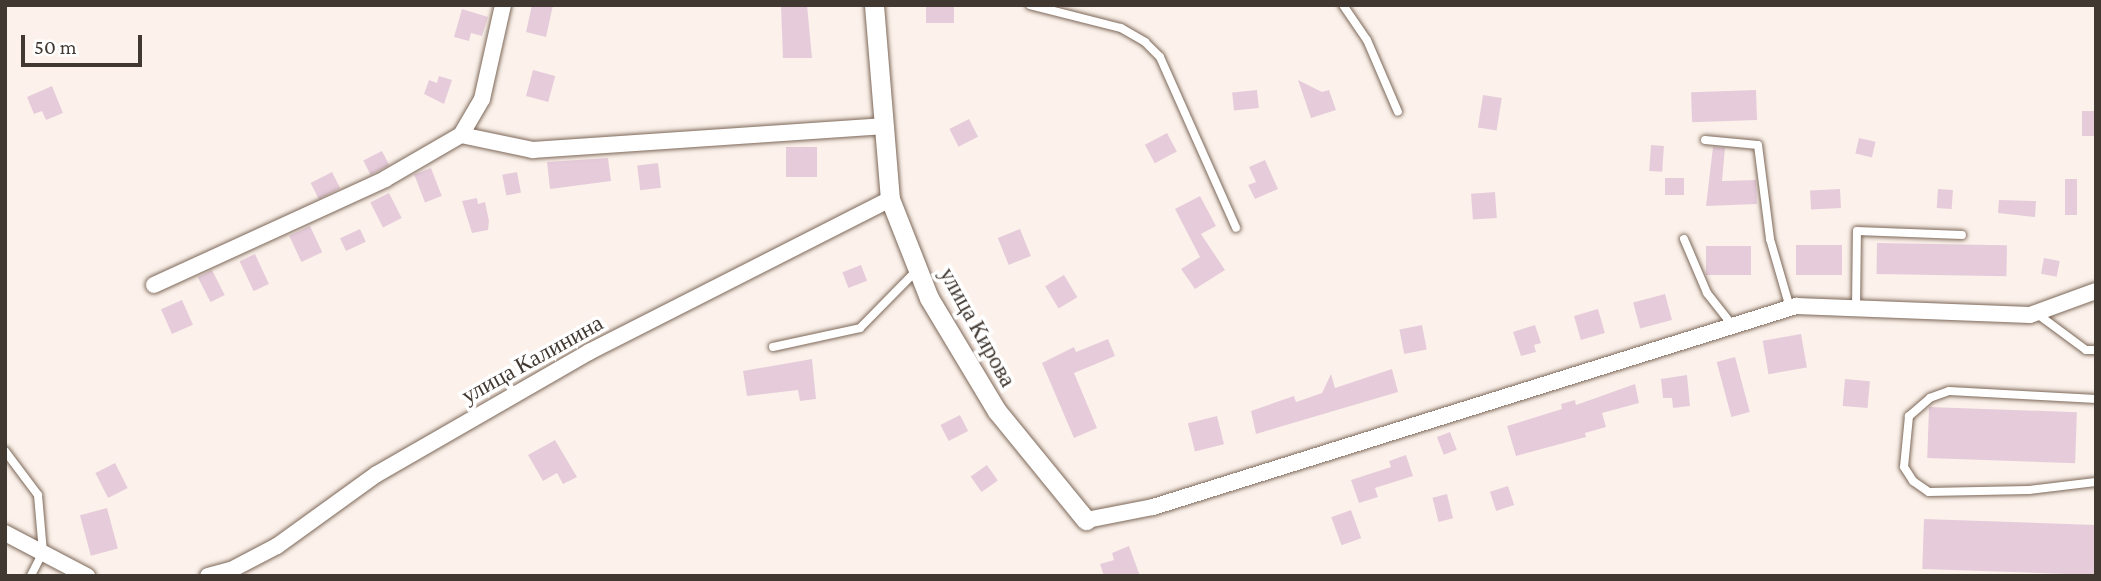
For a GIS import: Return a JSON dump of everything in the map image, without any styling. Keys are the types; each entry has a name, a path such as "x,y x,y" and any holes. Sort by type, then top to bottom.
{"street":[{"path":"154,285 385,179 461,135 482,99 503,5"},
{"name":"улица Кирова","path":"874,5 881,126 890,199 929,298 997,411 1086,520"},
{"path":"461,135 533,150 881,126"},
{"name":"улица Калинина","path":"208,576 231,570 277,546 377,474 589,352 890,199"},
{"path":"1086,520 1153,507 1790,308 2036,313 2096,291"},
{"path":"5,533 88,576"}],"lane":[{"path":"1030,5 1121,28 1145,42 1175,85 1236,228"},
{"path":"1343,5 1367,40 1398,111"},
{"path":"1705,140 1758,145 1770,239 1790,308"},
{"path":"1856,308 1857,231 1962,235"},
{"path":"1684,239 1707,293 1733,326"},
{"path":"773,347 860,328 918,269"},
{"path":"2036,313 2086,350 2096,350"},
{"path":"2096,399 1948,391 1930,398 1909,415 1905,467 1913,481 1929,492 2029,491 2096,482"},
{"path":"5,452 38,495 43,552 31,576"}],"building":[{"path":"532,5 553,5 546,37 526,32"},
{"path":"781,5 807,5 812,58 783,58"},
{"path":"926,5 954,5 954,23 926,23"},
{"path":"462,9 488,17 482,36 471,33 469,41 454,37"},
{"path":"533,70 555,76 548,102 526,96"},
{"path":"439,76 452,80 444,104 424,94 429,80 437,83"},
{"path":"1298,80 1322,92 1329,90 1336,110 1311,118"},
{"path":"52,86 63,113 46,120 42,111 34,114 27,97"},
{"path":"1257,90 1259,108 1234,111 1232,93"},
{"path":"1756,90 1757,120 1692,122 1691,92"},
{"path":"1483,95 1502,98 1497,131 1478,128"},
{"path":"2082,111 2096,111 2096,136 2082,136"},
{"path":"969,119 978,137 958,147 949,129"},
{"path":"1167,133 1177,152 1155,163 1145,145"},
{"path":"1859,138 1876,142 1872,157 1855,154"},
{"path":"1651,145 1664,146 1662,172 1649,171"},
{"path":"786,147 817,147 817,177 786,177"},
{"path":"1713,147 1725,148 1722,181 1756,180 1757,204 1706,206"},
{"path":"382,151 389,165 371,175 363,161"},
{"path":"608,158 611,181 550,189 547,162"},
{"path":"1265,160 1278,189 1255,199 1248,185 1256,182 1249,167"},
{"path":"658,163 661,188 640,190 637,166"},
{"path":"431,168 442,196 425,202 414,174"},
{"path":"332,172 340,188 319,199 311,183"},
{"path":"517,172 521,193 506,195 502,175"},
{"path":"1665,178 1684,178 1684,195 1665,195"},
{"path":"2065,179 2077,179 2077,215 2065,215"},
{"path":"1840,189 1841,208 1811,210 1810,191"},
{"path":"1938,189 1953,190 1952,209 1937,208"},
{"path":"1495,192 1497,218 1473,220 1471,194"},
{"path":"389,193 402,218 383,227 370,203"},
{"path":"1200,196 1216,226 1201,234 1225,270 1195,289 1181,269 1200,257 1175,209"},
{"path":"477,198 478,204 485,202 488,230 472,233 462,201"},
{"path":"1999,200 2036,201 2035,217 1998,213"},
{"path":"310,226 322,252 301,262 289,236"},
{"path":"360,229 366,242 346,251 340,238"},
{"path":"1020,229 1031,256 1009,265 998,238"},
{"path":"1877,243 2007,245 2006,276 1876,274"},
{"path":"1796,245 1842,245 1842,275 1796,275"},
{"path":"1706,246 1751,246 1751,275 1706,275"},
{"path":"255,254 269,284 254,291 240,261"},
{"path":"2044,258 2060,261 2057,277 2041,274"},
{"path":"861,265 867,281 848,288 842,272"},
{"path":"212,270 225,295 210,302 198,277"},
{"path":"1064,275 1077,297 1059,309 1045,286"},
{"path":"1665,294 1672,320 1640,329 1633,303"},
{"path":"182,300 193,325 172,334 161,309"},
{"path":"1598,309 1605,333 1581,340 1574,316"},
{"path":"1422,325 1427,350 1404,354 1399,329"},
{"path":"1535,325 1541,343 1534,345 1536,352 1521,356 1513,332"},
{"path":"1801,334 1807,367 1768,374 1763,341"},
{"path":"1108,339 1115,356 1074,373 1097,428 1074,438 1042,363 1074,347 1076,352"},
{"path":"1735,357 1750,412 1731,417 1717,362"},
{"path":"812,359 816,399 800,401 798,390 747,396 743,371"},
{"path":"1392,369 1398,392 1256,434 1251,411 1294,396 1296,402 1322,393 1331,374 1335,388"},
{"path":"1687,375 1690,406 1673,408 1672,398 1663,398 1661,379"},
{"path":"1845,379 1870,381 1868,408 1843,406"},
{"path":"1635,384 1639,403 1602,413 1606,427 1585,433 1586,437 1516,456 1507,426 1562,409 1561,404 1575,400 1576,405"},
{"path":"1929,407 2077,412 2075,463 1927,458"},
{"path":"960,415 968,431 949,441 940,425"},
{"path":"1217,416 1224,444 1195,451 1188,423"},
{"path":"1450,432 1457,450 1444,455 1437,437"},
{"path":"555,440 577,477 563,484 557,473 543,481 528,455"},
{"path":"1406,455 1413,476 1375,488 1378,497 1359,503 1351,480 1391,467 1389,461"},
{"path":"115,463 128,488 108,498 95,473"},
{"path":"987,465 998,481 982,492 971,476"},
{"path":"1508,486 1514,505 1496,511 1490,492"},
{"path":"1447,494 1453,518 1438,522 1432,498"},
{"path":"107,508 118,549 91,556 80,515"},
{"path":"1351,510 1361,538 1342,545 1331,517"},
{"path":"1924,519 2096,525 2094,575 1922,569"},
{"path":"1129,546 1140,576 1104,576 1100,564 1114,560 1112,553"}]}
